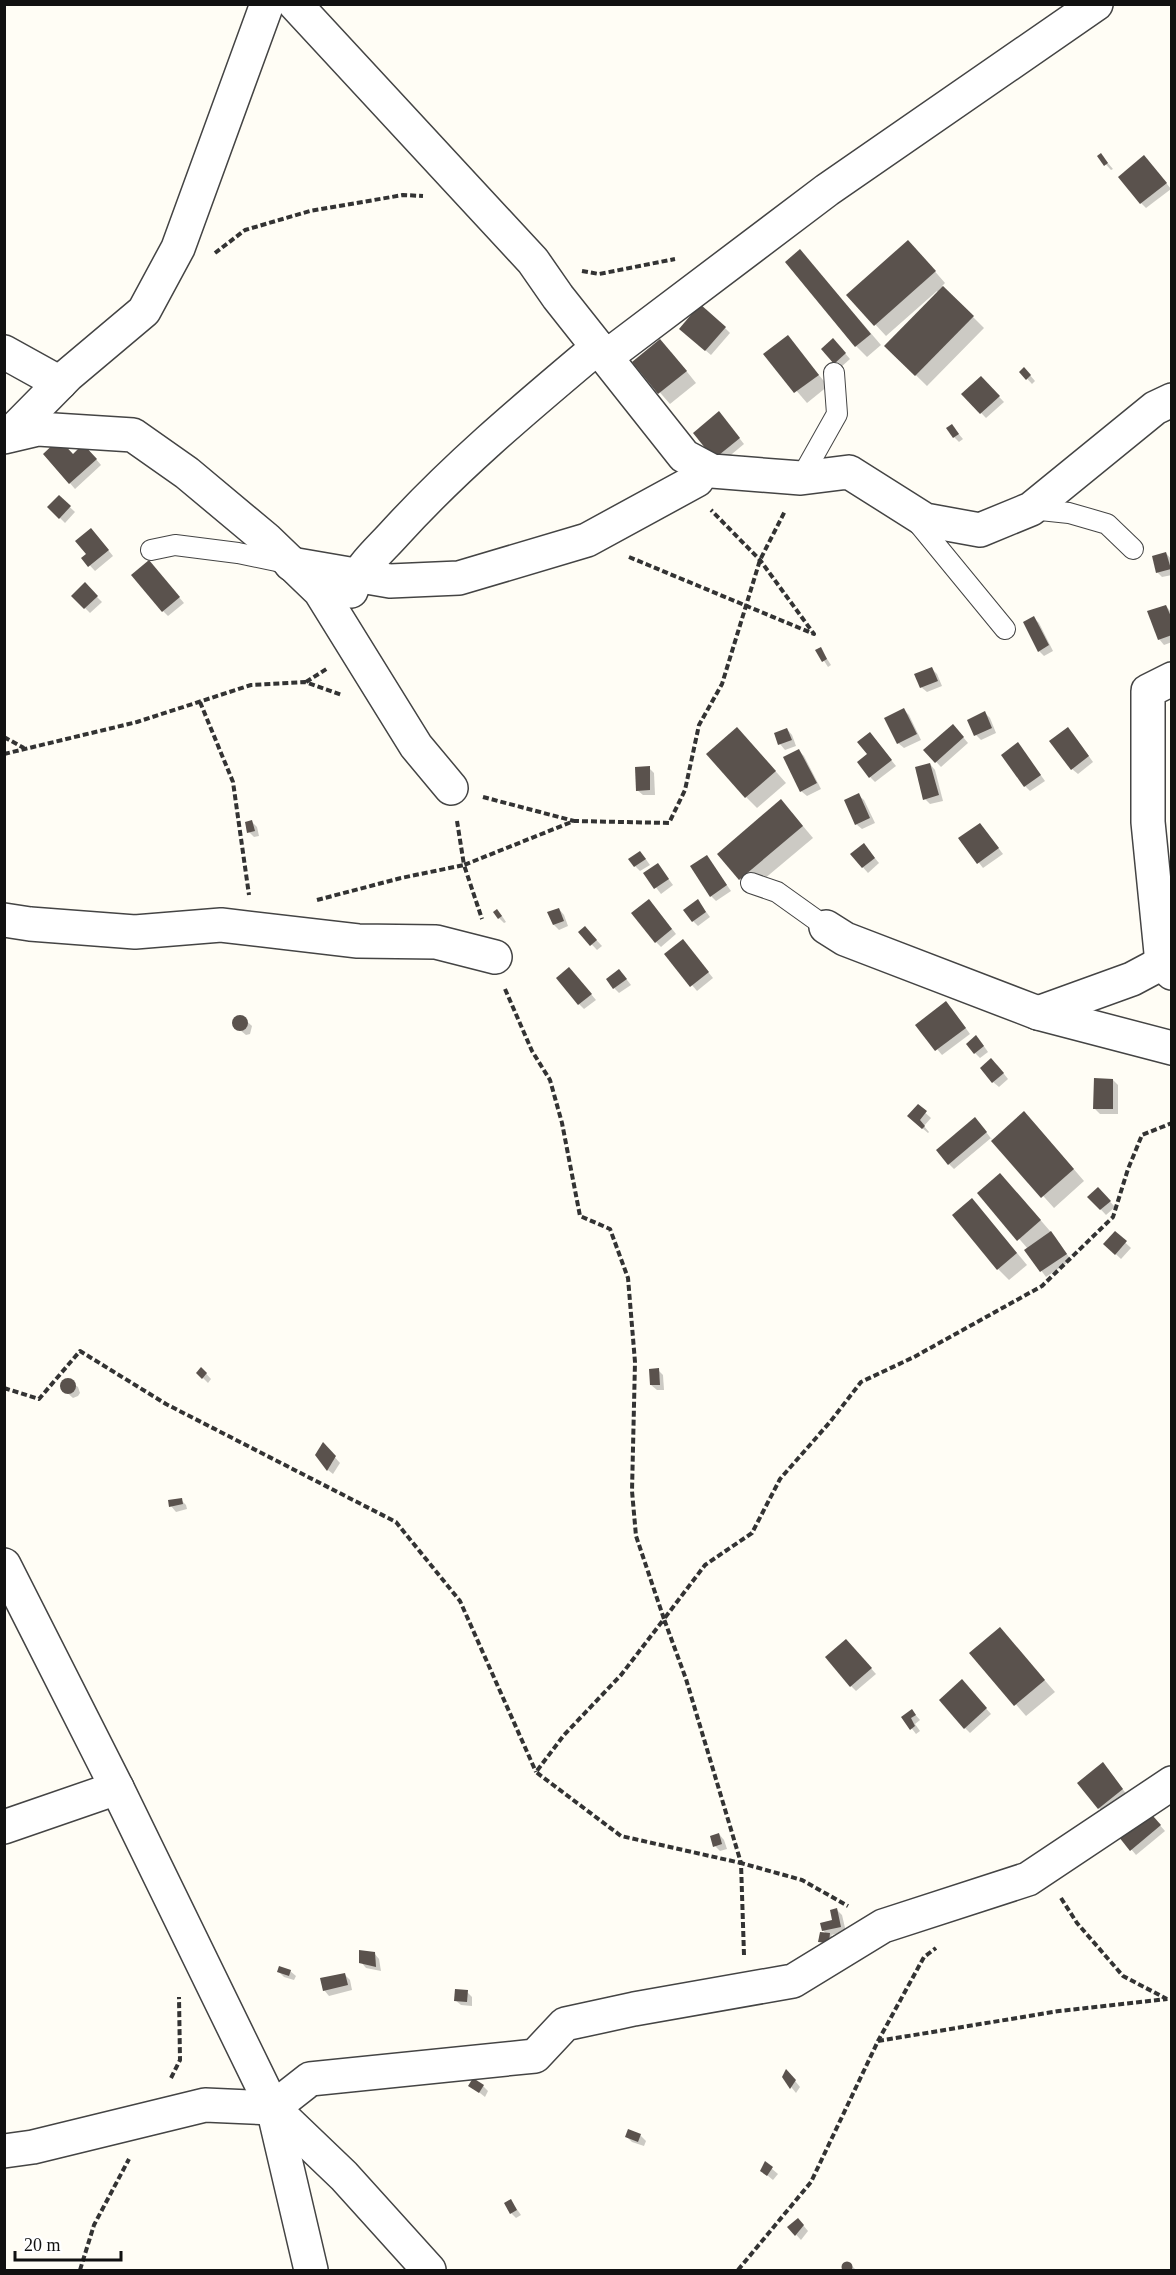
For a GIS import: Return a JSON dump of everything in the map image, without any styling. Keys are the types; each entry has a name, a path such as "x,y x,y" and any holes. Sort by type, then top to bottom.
{"street":[{"path":"7,436 60,383 144,311 178,248 267,4"},
{"path":"295,4 532,261 684,456 712,471 801,478 849,471 925,520 980,530 1030,509 1155,408 1172,400"},
{"path":"340,623 357,575 410,517 509,422 827,190 1096,4"},
{"path":"4,351 60,383"},
{"path":"7,436 38,429 133,435 187,473 266,539 320,591 416,746 451,788"},
{"path":"291,564 390,581 459,578 587,540 697,480"},
{"path":"1038,1013 1168,967 1148,822 1148,691 1172,679"},
{"path":"4,920 135,932 221,925 358,941 436,942 495,957"},
{"path":"826,927 845,939 1038,1013 1172,1048"},
{"path":"4,1564 117,1788 273,2108 311,2271"},
{"path":"4,2151 33,2147 205,2106 273,2108 310,2079 535,2056 566,2024 793,1981 883,1926 1028,1879 1172,1783"},
{"path":"4,1827 117,1788"},
{"path":"273,2108 344,2176 429,2271"}],"lane":[{"path":"801,478 837,414 834,373"},
{"path":"903,506 1005,629"},
{"path":"1030,509 1069,513 1107,524 1133,549"},
{"path":"151,550 175,545 238,553 291,564"},
{"path":"751,883 777,892 826,927"}],"path":[{"path":"210,256 245,231 310,211 403,195 442,196 482,207"},
{"path":"532,261 598,274 676,259"},
{"path":"574,821 464,865 451,788 574,821 669,823 685,790 699,725 722,684 760,560 801,478"},
{"path":"587,540 814,634 760,560"},
{"path":"4,754 137,722 251,686 305,682 342,695 393,707"},
{"path":"200,702 232,782 249,896"},
{"path":"4,737 24,748"},
{"path":"562,1124 580,1216 609,1229 628,1278 636,1362 632,1491 636,1536 689,1689 741,1863 747,1989"},
{"path":"536,1772 564,1735 621,1675 705,1565 752,1533 780,1479 830,1422 861,1382 914,1357 1042,1286 1113,1217 1128,1168 1142,1135 1172,1124"},
{"path":"4,1388 39,1400 80,1351 166,1404 396,1522 460,1601 536,1772 621,1836 741,1863 802,1880 883,1926"},
{"path":"1043,1869 1077,1923 1123,1976 1169,1999"},
{"path":"738,2271 811,2182 878,2041 924,1957 941,1944"},
{"path":"878,2041 1059,2011 1169,1999"}],"building":[{"path":"1101,153 1108,163 1104,166 1097,156"},
{"path":"1144,155 1167,183 1140,204 1118,177"},
{"path":"908,240 936,271 874,326 846,295"},
{"path":"800,249 871,334 855,347 785,262"},
{"path":"943,286 974,316 915,376 884,346"},
{"path":"700,304 726,327 705,351 679,329"},
{"path":"788,335 819,375 794,393 763,354"},
{"path":"833,338 846,353 834,364 821,349"},
{"path":"660,339 687,371 658,394 632,362"},
{"path":"1024,367 1031,375 1026,380 1019,372"},
{"path":"981,376 1000,396 980,414 961,394"},
{"path":"719,411 740,438 714,459 693,433"},
{"path":"952,424 959,434 953,438 946,428"},
{"path":"59,439 73,454 83,444 97,459 69,484 43,454"},
{"path":"59,495 71,506 59,519 47,507"},
{"path":"91,528 109,550 88,567 81,558 86,554 75,541"},
{"path":"1166,552 1171,569 1156,573 1152,556"},
{"path":"149,560 180,597 162,612 131,575"},
{"path":"85,582 98,596 84,609 71,596"},
{"path":"1166,605 1172,619 1172,635 1158,640 1147,611"},
{"path":"1034,616 1049,645 1038,652 1023,622"},
{"path":"821,647 827,659 822,662 815,650"},
{"path":"932,667 938,681 920,688 914,674"},
{"path":"904,708 917,734 897,744 884,718"},
{"path":"985,711 992,728 974,736 967,720"},
{"path":"953,724 964,737 935,763 923,750"},
{"path":"737,727 776,771 745,798 706,754"},
{"path":"1068,727 1089,756 1071,770 1049,741"},
{"path":"787,728 792,740 778,745 774,733"},
{"path":"870,732 892,760 869,778 857,762 867,754 857,742"},
{"path":"1018,742 1041,775 1024,787 1001,755"},
{"path":"799,749 817,783 800,792 783,757"},
{"path":"930,763 939,795 923,800 915,767"},
{"path":"650,766 650,790 636,791 635,767"},
{"path":"859,793 870,818 855,825 844,800"},
{"path":"781,799 803,826 739,880 717,854"},
{"path":"252,820 255,831 247,833 245,822"},
{"path":"980,823 999,848 977,864 958,838"},
{"path":"864,843 875,858 862,868 850,854"},
{"path":"640,851 646,859 634,867 628,859"},
{"path":"707,855 727,885 710,897 690,866"},
{"path":"658,863 669,879 654,889 643,873"},
{"path":"649,899 672,929 655,943 631,913"},
{"path":"698,899 706,912 692,922 683,910"},
{"path":"559,908 564,921 553,925 547,912"},
{"path":"497,909 502,916 498,919 493,912"},
{"path":"585,926 597,940 590,946 578,932"},
{"path":"683,939 709,972 690,987 664,954"},
{"path":"569,967 592,994 578,1005 556,978"},
{"path":"619,969 627,979 613,989 606,979"},
{"path":"946,1001 966,1028 935,1051 915,1025"},
{"path":"240,1015 246,1017 248,1023 246,1029 240,1031 234,1029 232,1023 234,1017"},
{"path":"976,1035 984,1046 974,1054 966,1044"},
{"path":"991,1058 1004,1073 992,1083 980,1068"},
{"path":"1094,1078 1113,1079 1113,1109 1093,1109"},
{"path":"918,1104 927,1111 920,1120 925,1126 922,1129 907,1116"},
{"path":"1024,1111 1074,1169 1041,1198 991,1141"},
{"path":"975,1117 987,1132 948,1165 936,1150"},
{"path":"1000,1173 1041,1220 1017,1241 977,1193"},
{"path":"1098,1187 1111,1201 1100,1210 1087,1197"},
{"path":"972,1198 1017,1253 997,1270 952,1215"},
{"path":"1051,1231 1067,1254 1040,1272 1024,1250"},
{"path":"1115,1231 1127,1241 1115,1255 1103,1244"},
{"path":"201,1367 207,1373 202,1379 196,1373"},
{"path":"659,1368 660,1385 650,1385 649,1369"},
{"path":"68,1378 76,1386 68,1394 60,1386"},
{"path":"323,1442 336,1456 327,1471 315,1455"},
{"path":"182,1498 183,1504 169,1507 168,1500"},
{"path":"1000,1627 1045,1680 1014,1706 969,1653"},
{"path":"846,1639 872,1668 850,1687 825,1657"},
{"path":"962,1679 987,1708 964,1729 939,1700"},
{"path":"912,1709 916,1715 911,1718 915,1726 910,1730 901,1717"},
{"path":"1103,1762 1123,1789 1098,1809 1077,1783"},
{"path":"1145,1807 1161,1825 1130,1851 1115,1832"},
{"path":"719,1833 722,1844 713,1847 710,1836"},
{"path":"837,1908 841,1927 822,1931 820,1923 832,1920 830,1910"},
{"path":"820,1932 830,1933 829,1943 818,1942"},
{"path":"359,1950 375,1952 376,1967 359,1963"},
{"path":"279,1966 291,1970 289,1976 277,1972"},
{"path":"345,1973 348,1985 323,1991 320,1978"},
{"path":"455,1989 468,1990 467,2002 454,2001"},
{"path":"786,2069 796,2080 790,2089 782,2077"},
{"path":"473,2078 484,2085 479,2093 468,2086"},
{"path":"628,2129 641,2134 638,2142 625,2137"},
{"path":"765,2161 773,2167 767,2176 760,2171"},
{"path":"511,2199 517,2210 510,2214 504,2203"},
{"path":"798,2218 804,2225 795,2236 787,2227"},
{"path":"847,2262 851,2263 851,2271 847,2272 843,2271 842,2267 843,2263"}]}
